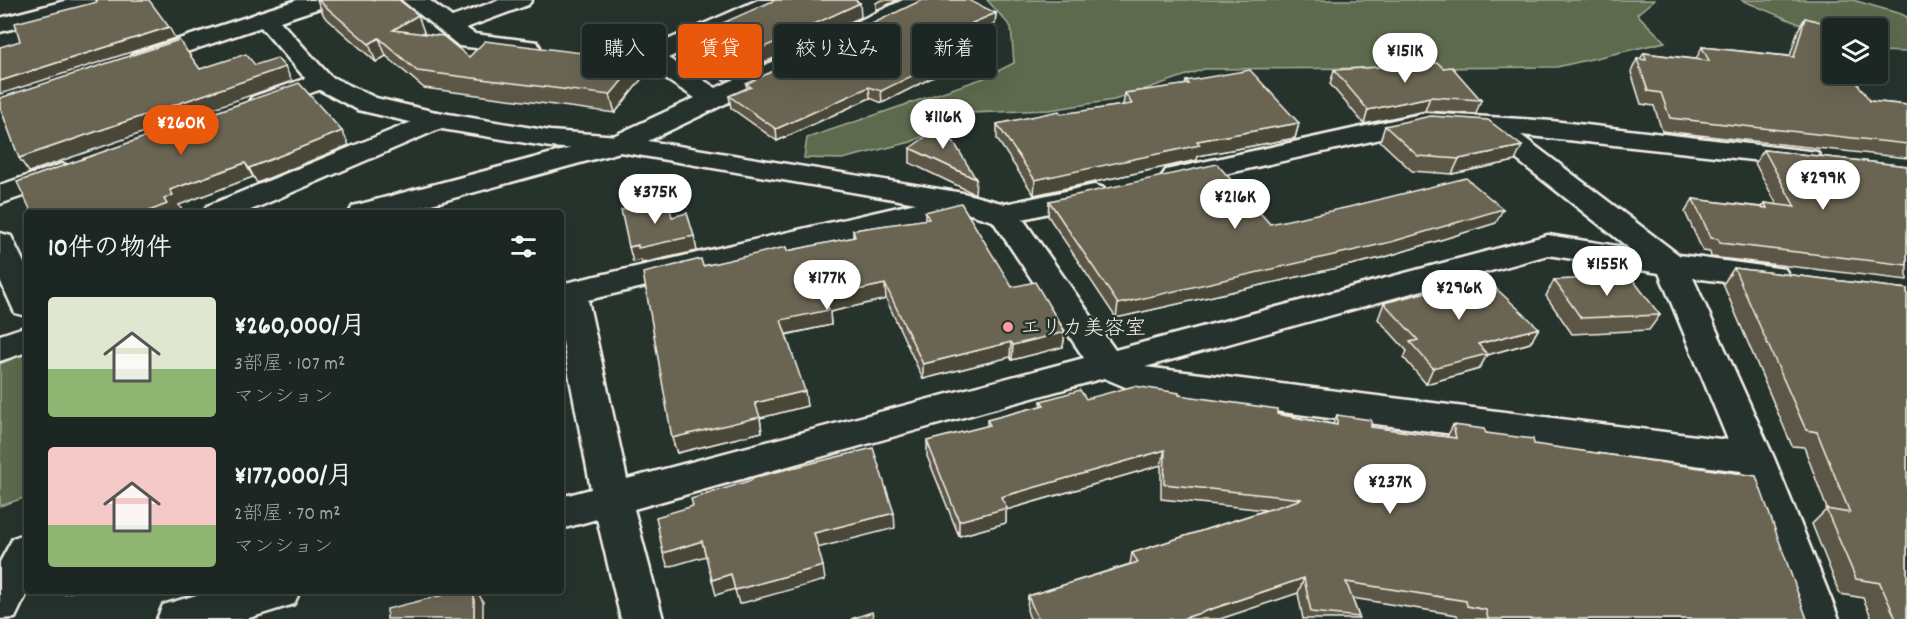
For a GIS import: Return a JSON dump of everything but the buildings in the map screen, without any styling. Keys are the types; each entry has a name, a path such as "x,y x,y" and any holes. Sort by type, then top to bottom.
{"street":[{"path":"0,25 96,0"},
{"path":"122,65 321,0"},
{"path":"414,0 468,40 582,54"},
{"path":"450,26 520,0"},
{"path":"666,49 777,0"},
{"path":"375,210 619,144 922,0"},
{"path":"266,18 321,81 367,104 436,120 550,139 619,144 963,202 1004,214 1121,188"},
{"path":"666,68 715,99"},
{"path":"233,113 321,81"},
{"path":"225,210 436,120"},
{"path":"1156,180 1425,121 1552,129 1836,161"},
{"path":"1490,125 1671,265 1755,458 1818,619"},
{"path":"0,195 89,164"},
{"path":"642,619 612,499 566,294 963,202"},
{"path":"1004,214 1107,365 1142,381 1755,458"},
{"path":"0,243 24,295"},
{"path":"564,512 1548,245 1671,265 1801,280"},
{"path":"0,349 24,339"},
{"path":"0,605 24,556"},
{"path":"178,619 268,594"}],"green space":[{"path":"987,0 1654,0 1637,14 1665,42 1557,67 1204,69 1114,100 1049,110 970,113 911,142 842,159 804,158 807,138 984,78 996,78 996,72 1014,63 1011,27"},
{"path":"1741,0 1853,0 1901,14 1907,17 1907,52 1888,51 1888,18 1822,18 1822,33"},
{"path":"24,353 24,498 0,506 0,364"}],"place":[{"name":"エリカ美容室","path":"1008,327"}]}
